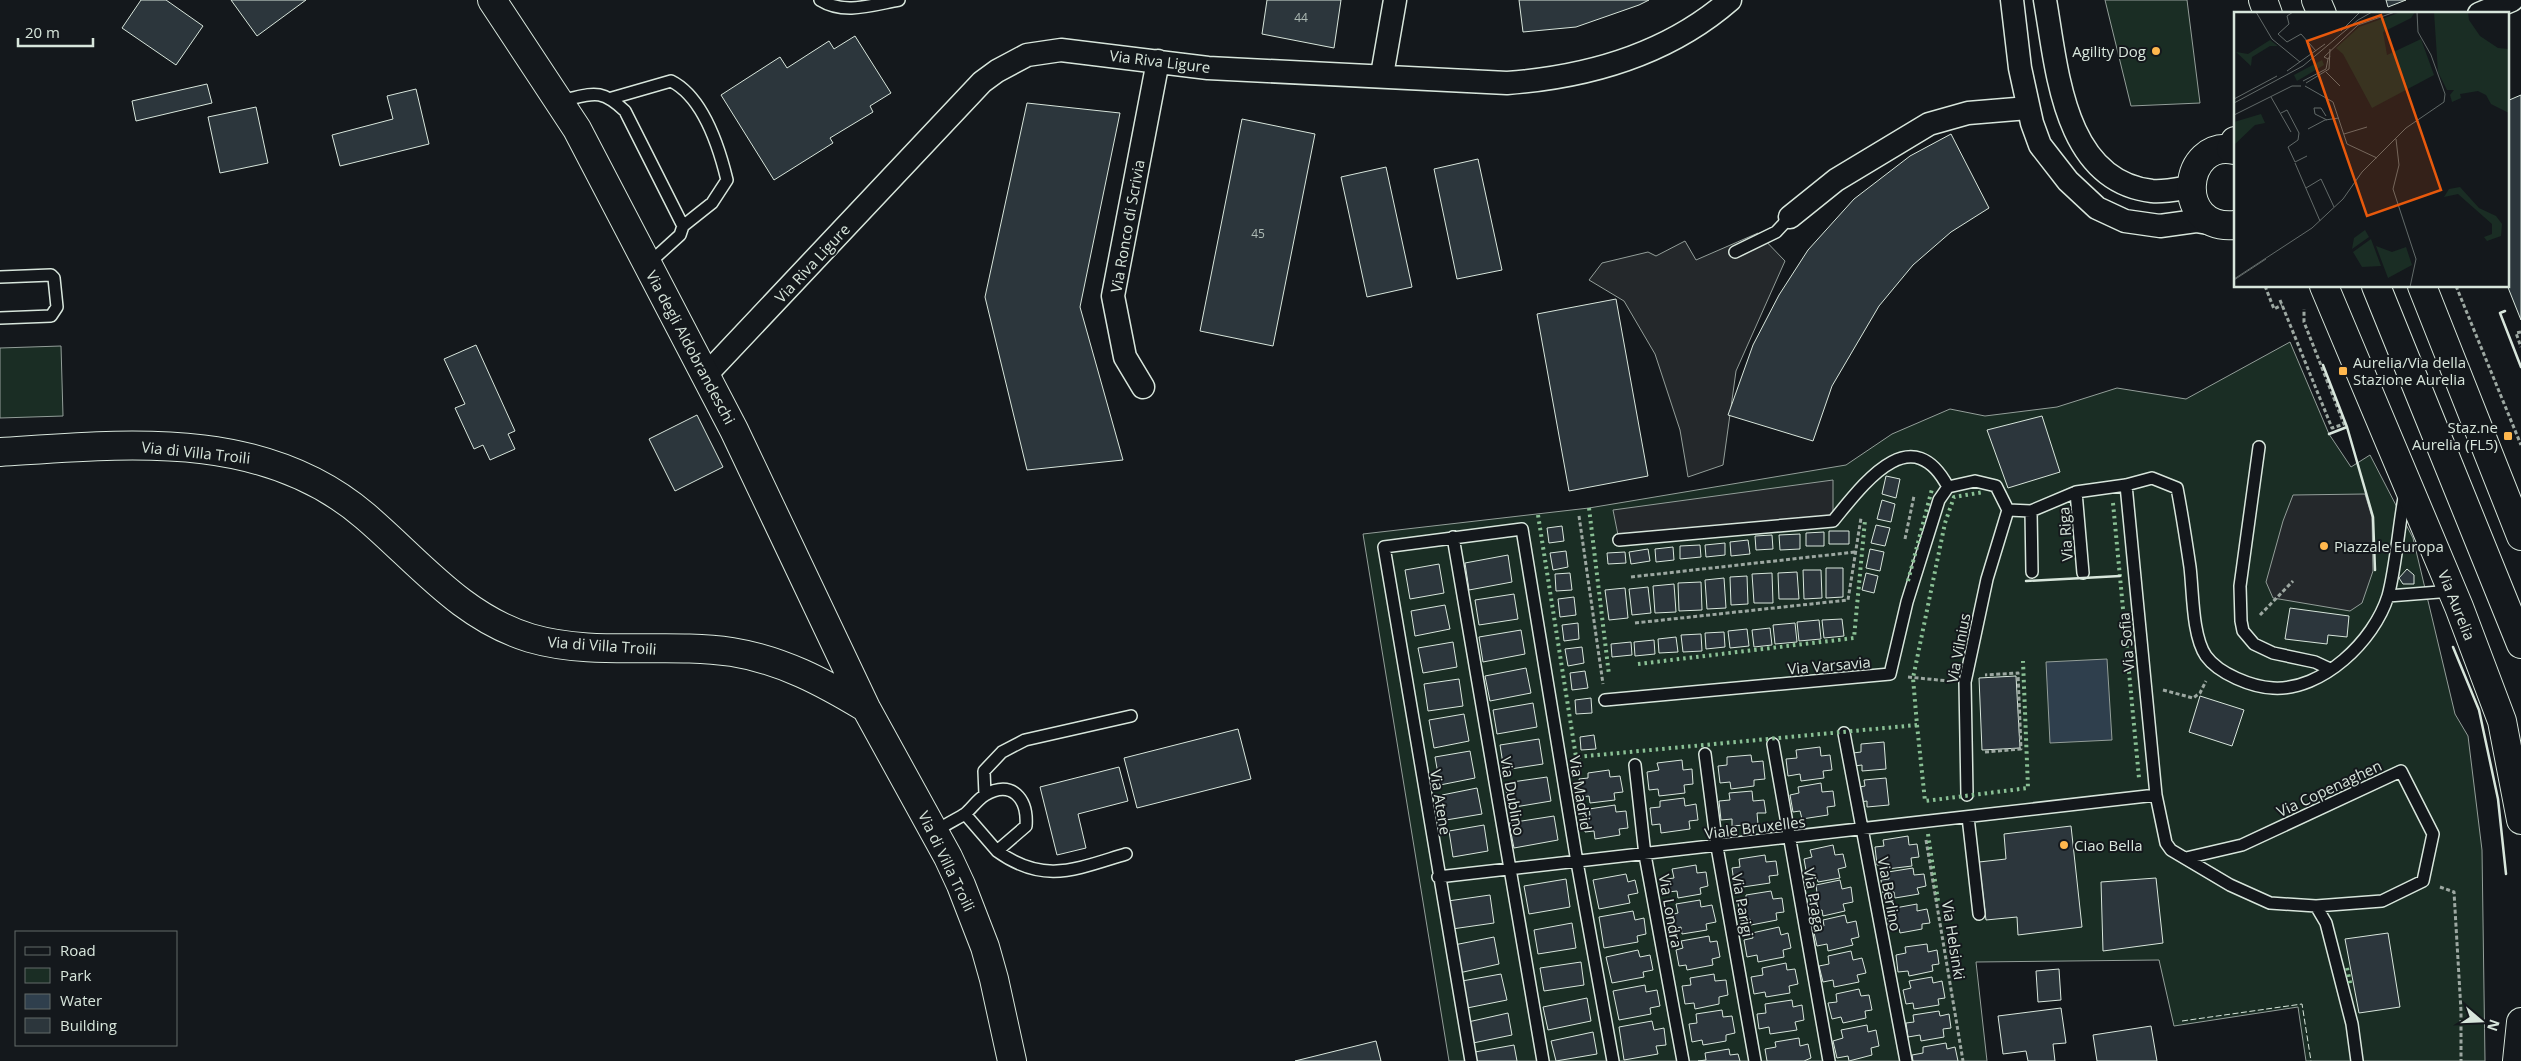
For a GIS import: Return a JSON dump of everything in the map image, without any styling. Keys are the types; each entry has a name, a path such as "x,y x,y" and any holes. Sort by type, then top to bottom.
{"main road":[{"path":"2263,0 2267,12"},
{"path":"2316,0 2321,12"},
{"name":"Via degli Aldobrandeschi","path":"495,1 577,129 734,430 866,708"},
{"path":"2231,225 2208,220 2198,211 2192,200 2190,187 2193,174 2199,163 2208,155 2219,150 2234,147"},
{"name":"Via Aurelia","path":"2325,288 2452,591 2502,721 2521,820"},
{"path":"2377,288 2521,644"},
{"path":"2423,288 2521,536"},
{"name":"Via di Villa Troili","path":"0,452 108,445 146,445 234,453 262,460 294,470 340,497 364,515 438,584 467,607 514,632 550,643 730,652 756,657 808,675 866,708 935,832 961,885 994,979 1012,1061"},
{"path":"2497,475 2521,510"},
{"path":"2517,1061 2521,1022"}],"street":[{"path":"1382,75 1395,0"},
{"name":"Via Riva Ligure","path":"706,376 974,90 997,71 1026,55 1060,50 1208,68 1507,82 1548,80 1584,73 1627,59 1671,39 1730,0"},
{"path":"2012,0 2028,108 2036,135 2052,162 2081,196 2098,208 2125,221 2143,225 2160,226 2196,221 2231,225"},
{"path":"2044,0 2062,95 2072,125 2090,156 2113,176 2129,185 2154,191 2190,187"},
{"path":"2484,12 2512,0"},
{"name":"Via Ronco di Scrivia","path":"1143,387 1125,357 1113,296 1158,61"},
{"path":"1783,225 1836,180 1929,124 1968,113 2028,108"}],"lane":[{"path":"820,0 829,6 857,9 899,0"},
{"path":"612,98 671,81 682,87 706,119 721,155 727,180 712,203 683,226 680,235 648,265"},
{"path":"559,101 600,93 612,98 625,111 683,226"},
{"path":"1734,252 1783,225"},
{"path":"0,277 50,275 54,278 57,307 51,316 0,318"},
{"path":"2259,447 2240,586 2243,631 2254,644 2273,653 2315,662 2330,669"},
{"path":"1619,540 1833,521 1868,480 1892,461 1913,457 1924,460 1936,468 1948,487 1966,481 1990,483 1996,486 2008,510 2031,510 2076,492 2126,485 2152,478 2177,488 2183,519 2196,626 2206,656 2238,680 2265,688 2289,688 2304,684 2330,669 2351,653 2366,635 2388,596 2406,480"},
{"name":"Via Sofia","path":"2126,485 2156,795 2166,843 2171,850 2230,884 2270,903 2316,906 2382,900 2423,881"},
{"name":"Via Varsavia","path":"1605,700 1890,674 1907,602 1934,515 1942,494 1948,487"},
{"name":"Via Riga","path":"2076,492 2083,573"},
{"name":"Via Vilnius","path":"1967,795 1965,679 1987,579 2008,510"},
{"path":"2031,510 2032,572"},
{"name":"Via Madrid","path":"1453,537 1522,529 1577,862 1613,1061"},
{"name":"Via Atene","path":"1453,537 1384,547 1438,877 1471,1061"},
{"name":"Via Dublino","path":"1453,537 1543,1061"},
{"path":"2388,596 2452,591"},
{"path":"985,795 984,771 1002,752 1025,740 1131,716"},
{"name":"Via Berlino","path":"1844,733 1906,1061"},
{"name":"Via Praga","path":"1773,744 1829,1061"},
{"name":"Via Parigi","path":"1706,754 1718,847 1755,1061"},
{"name":"Via Londra","path":"1635,765 1645,855 1683,1061"},
{"name":"Via Copenaghen","path":"2186,858 2242,845 2401,771 2432,834 2423,881"},
{"path":"935,832 965,814 985,795 1001,789 1014,792 1023,800 1027,812 1026,826 997,851"},
{"name":"Viale Bruxelles","path":"1438,877 1789,839 1968,816 2156,795"},
{"path":"965,814 997,851 1038,871 1066,872 1126,854"},
{"path":"1968,816 1978,914"},
{"path":"2316,906 2326,923 2352,1024 2357,1061"}],"path":[{"path":"2265,288 2274,309 2282,306"},
{"path":"2457,288 2521,445"},
{"path":"2280,300 2332,428 2344,424 2304,322 2304,305"},
{"path":"2521,332 2516,333 2521,346"},
{"path":"1636,622 1848,600 1868,480"},
{"path":"1579,516 1605,700"},
{"path":"1631,577 1855,552"},
{"path":"2268,606 2293,581"},
{"path":"1890,674 1965,679 2018,673 2020,749 1967,754"},
{"path":"2159,688 2193,698 2200,694"},
{"name":"Via Helsinki","path":"1923,822 1963,1061"},
{"path":"2423,881 2454,892 2461,1011 2461,1061"}],"green space":[{"name":"Agility Dog","path":"2105,0 2187,0 2200,103 2131,106"},
{"path":"2290,342 2329,434 2351,467 2370,455 2413,538 2455,714 2468,736 2482,850 2485,1061 2306,1061 2298,1007 2174,1026 2159,960 1976,962 1987,1061 1449,1061 1363,534 1589,508 1846,465 1892,434 1950,409 1985,416 2057,407 2117,388 2186,399"},
{"path":"61,346 63,416 0,418 0,348"}],"shaded area":[{"path":"1758,233 1785,261 1736,371 1723,465 1688,477 1680,430 1655,354 1624,301 1589,280 1602,263 1648,252 1656,256 1685,241 1696,260"},
{"path":"1833,480 1833,521 1619,540 1613,510"},
{"name":"Piazzale Europa","path":"2365,494 2372,517 2373,571 2362,603 2350,611 2273,598 2266,582 2283,521 2293,495"}],"water":[{"path":"2107,659 2112,740 2050,743 2046,662"}],"building":[{"path":"141,0 166,0 203,26 176,65 122,28"},
{"path":"231,0 306,0 257,36"},
{"path":"1267,0 1341,0 1334,48 1262,34"},
{"path":"1519,0 1649,0 1576,27 1523,32"},
{"path":"2386,0 2406,0 2388,7"},
{"path":"855,36 891,93 870,106 873,112 830,138 833,143 774,180 721,95 780,57 787,68 829,41 834,49"},
{"path":"207,84 212,103 136,121 132,101"},
{"path":"416,89 429,144 340,166 332,135 393,119 387,96"},
{"path":"2521,95 2521,320 2508,288 2508,101"},
{"path":"1027,103 1120,113 1080,307 1123,460 1027,470 985,297"},
{"path":"256,107 268,163 220,173 208,117"},
{"path":"1242,119 1315,134 1273,346 1200,331"},
{"path":"1951,134 1989,208 1951,232 1913,265 1879,306 1832,386 1813,441 1728,415 1753,345 1779,295 1808,250 1854,199 1910,156"},
{"path":"1478,159 1502,270 1457,279 1434,169"},
{"path":"1386,167 1412,287 1367,297 1341,177"},
{"path":"1616,299 1648,476 1569,491 1537,314"},
{"path":"476,345 515,431 508,434 515,449 490,460 483,445 474,449 455,408 465,404 444,359"},
{"path":"697,415 723,467 675,491 649,439"},
{"path":"2042,416 2060,472 2008,488 1987,430"},
{"path":"1886,476 1900,479 1896,498 1882,494"},
{"path":"1882,500 1895,504 1891,522 1877,519"},
{"path":"1876,525 1890,528 1885,546 1871,543"},
{"path":"1562,526 1564,541 1549,543 1547,528"},
{"path":"1829,531 1849,531 1849,544 1829,544"},
{"path":"1824,532 1824,546 1806,546 1806,533"},
{"path":"1800,534 1800,549 1780,550 1779,535"},
{"path":"1772,535 1773,549 1756,550 1755,536"},
{"path":"1748,540 1750,554 1731,556 1730,542"},
{"path":"1725,543 1725,555 1706,557 1705,545"},
{"path":"1700,545 1701,557 1680,559 1680,546"},
{"path":"1673,547 1674,560 1656,562 1655,549"},
{"path":"1648,549 1650,561 1631,564 1629,552"},
{"path":"1870,549 1884,552 1880,571 1866,568"},
{"path":"1566,551 1568,567 1553,570 1550,553"},
{"path":"1625,552 1626,563 1608,564 1607,553"},
{"path":"1508,555 1512,582 1469,590 1465,563"},
{"path":"1439,564 1444,593 1410,599 1405,570"},
{"path":"1826,568 1843,568 1843,597 1826,598"},
{"path":"2407,569 2414,575 2414,584 2403,584 2399,578"},
{"path":"1803,570 1821,570 1822,598 1804,599"},
{"path":"1797,572 1799,599 1779,599 1778,573"},
{"path":"1570,573 1572,590 1556,591 1555,574"},
{"path":"1772,573 1773,603 1754,603 1752,574"},
{"path":"1866,573 1878,576 1874,593 1862,590"},
{"path":"1747,576 1748,604 1731,605 1730,577"},
{"path":"1724,578 1726,608 1707,609 1705,580"},
{"path":"1701,582 1702,610 1679,611 1678,583"},
{"path":"1674,584 1676,612 1655,613 1653,586"},
{"path":"1648,587 1651,613 1632,615 1629,589"},
{"path":"1625,588 1628,618 1609,620 1605,590"},
{"path":"1514,594 1518,619 1479,625 1475,600"},
{"path":"1574,597 1576,615 1560,617 1558,599"},
{"path":"1445,605 1450,629 1415,636 1411,611"},
{"path":"2290,608 2349,616 2347,637 2328,635 2327,644 2285,639"},
{"path":"1842,619 1844,636 1824,638 1822,620"},
{"path":"1819,620 1821,639 1799,641 1797,622"},
{"path":"1578,623 1579,639 1564,641 1562,625"},
{"path":"1795,623 1797,642 1775,644 1773,625"},
{"path":"1770,628 1772,645 1754,647 1752,630"},
{"path":"1747,629 1749,646 1730,648 1728,631"},
{"path":"1521,630 1525,654 1483,662 1479,637"},
{"path":"1724,632 1725,647 1706,649 1705,633"},
{"path":"1701,634 1702,651 1683,652 1681,635"},
{"path":"1676,637 1678,652 1659,653 1658,639"},
{"path":"1654,640 1655,654 1635,656 1634,642"},
{"path":"1453,642 1457,667 1423,673 1418,648"},
{"path":"1631,642 1632,655 1612,657 1611,644"},
{"path":"1582,647 1584,663 1568,666 1565,649"},
{"path":"1526,668 1531,693 1490,701 1485,676"},
{"path":"1585,671 1588,688 1572,690 1570,673"},
{"path":"2016,676 2020,748 1982,750 1979,678"},
{"path":"1459,679 1463,706 1428,711 1424,684"},
{"path":"2200,696 2244,710 2232,746 2189,732"},
{"path":"1591,698 1592,713 1576,714 1575,700"},
{"path":"1533,703 1537,727 1497,734 1493,710"},
{"path":"1464,714 1469,741 1434,748 1429,720"},
{"path":"1238,729 1251,779 1137,808 1124,758"},
{"path":"1594,735 1596,749 1581,750 1580,737"},
{"path":"1539,739 1543,764 1504,770 1500,745"},
{"path":"1884,742 1886,769 1862,771 1862,765 1854,766 1853,753 1861,752 1861,744"},
{"path":"1820,747 1821,756 1830,755 1832,770 1823,771 1824,778 1801,781 1800,774 1788,776 1786,759 1797,758 1796,750"},
{"path":"1470,751 1475,778 1440,785 1435,757"},
{"path":"1751,755 1752,762 1763,761 1765,779 1754,780 1754,786 1731,789 1730,782 1720,783 1718,766 1727,765 1727,757"},
{"path":"1682,760 1683,770 1692,769 1693,784 1684,785 1685,793 1659,796 1658,789 1649,790 1647,772 1659,770 1657,763"},
{"path":"1119,767 1128,801 1078,814 1086,848 1057,855 1040,787"},
{"path":"1609,770 1610,777 1620,776 1623,792 1614,793 1615,800 1590,803 1589,796 1582,797 1579,779 1588,778 1588,773"},
{"path":"1547,777 1551,801 1509,808 1505,783"},
{"path":"1886,778 1889,805 1867,807 1867,801 1860,802 1859,787 1865,786 1864,780"},
{"path":"1821,783 1822,792 1833,791 1835,806 1827,807 1828,815 1802,819 1800,811 1793,812 1790,795 1799,793 1798,787"},
{"path":"1477,788 1482,814 1446,820 1442,795"},
{"path":"1752,791 1753,801 1764,800 1766,813 1757,813 1758,824 1732,826 1732,819 1721,820 1719,801 1730,800 1729,793"},
{"path":"1684,798 1685,806 1696,804 1698,820 1689,821 1690,829 1661,833 1660,824 1652,825 1650,808 1660,807 1660,801"},
{"path":"1615,805 1616,812 1626,811 1628,828 1619,829 1620,835 1595,839 1594,831 1585,832 1583,816 1590,815 1589,809"},
{"path":"1554,816 1558,840 1514,848 1509,823"},
{"path":"1484,825 1488,851 1453,857 1449,831"},
{"path":"2071,826 2082,927 2018,935 2017,917 1986,920 1979,862 2006,859 2004,834"},
{"path":"1908,836 1909,845 1917,844 1919,857 1911,858 1912,866 1887,869 1886,864 1877,865 1875,847 1884,846 1883,840"},
{"path":"1833,845 1835,855 1843,854 1846,867 1838,869 1840,878 1818,882 1816,874 1807,876 1804,859 1812,857 1810,850"},
{"path":"1765,855 1766,862 1776,861 1778,875 1769,876 1770,883 1743,887 1742,880 1734,882 1732,868 1740,867 1739,859"},
{"path":"1696,865 1697,873 1706,872 1708,886 1700,888 1701,894 1678,898 1677,891 1668,892 1666,879 1674,878 1672,869"},
{"path":"1913,868 1914,875 1924,874 1926,886 1917,888 1919,894 1895,898 1894,892 1883,893 1881,880 1889,879 1888,872"},
{"path":"1626,874 1628,882 1635,880 1638,893 1628,895 1630,903 1599,909 1593,880"},
{"path":"2156,878 2163,943 2103,951 2101,882"},
{"path":"1566,879 1570,907 1529,914 1524,886"},
{"path":"1840,880 1842,889 1851,887 1853,902 1843,904 1845,911 1823,916 1822,910 1813,912 1809,894 1817,893 1816,885"},
{"path":"1771,891 1773,899 1782,898 1784,912 1776,913 1777,920 1751,925 1750,919 1741,921 1738,903 1746,902 1746,895"},
{"path":"1490,895 1494,923 1452,929 1448,901"},
{"path":"1700,900 1701,907 1712,905 1716,922 1706,924 1707,930 1682,934 1681,927 1672,929 1670,915 1678,913 1676,904"},
{"path":"1917,904 1917,911 1927,909 1930,923 1922,924 1922,929 1900,933 1899,928 1889,929 1887,916 1896,915 1895,908"},
{"path":"1633,911 1635,920 1644,918 1646,934 1637,936 1638,942 1604,948 1599,917"},
{"path":"1845,915 1847,923 1856,921 1859,937 1851,939 1853,945 1828,951 1827,944 1817,946 1813,928 1824,926 1823,920"},
{"path":"1572,923 1576,948 1538,954 1534,930"},
{"path":"1779,927 1781,935 1788,933 1791,948 1783,950 1784,957 1758,962 1757,955 1747,957 1744,940 1753,938 1752,933"},
{"path":"2388,933 2400,1007 2359,1013 2345,939"},
{"path":"1709,936 1710,942 1717,941 1720,957 1712,959 1713,965 1687,970 1686,965 1679,966 1676,950 1683,948 1681,941"},
{"path":"1494,937 1499,964 1459,973 1454,945"},
{"path":"1927,944 1928,952 1937,950 1939,964 1932,965 1933,971 1909,976 1908,971 1898,972 1896,955 1906,953 1905,947"},
{"path":"1638,950 1640,957 1650,955 1653,970 1643,972 1644,977 1612,983 1606,957"},
{"path":"1851,951 1853,960 1862,958 1866,973 1857,975 1859,982 1834,987 1833,980 1823,982 1819,966 1829,964 1828,956"},
{"path":"1581,962 1584,985 1544,991 1540,968"},
{"path":"1786,963 1787,970 1795,969 1798,984 1789,986 1790,993 1766,997 1765,992 1754,994 1751,977 1763,975 1762,968"},
{"path":"2059,969 2061,1000 2038,1002 2036,971"},
{"path":"1501,974 1507,1000 1467,1008 1462,981"},
{"path":"1714,974 1715,981 1726,980 1728,995 1719,997 1719,1004 1695,1009 1694,1003 1685,1004 1682,986 1691,985 1690,978"},
{"path":"1932,977 1933,983 1942,981 1945,998 1938,999 1939,1005 1914,1009 1913,1003 1906,1004 1903,990 1911,988 1909,981"},
{"path":"1645,985 1646,992 1657,990 1660,1006 1650,1008 1651,1014 1619,1020 1613,991"},
{"path":"1859,989 1861,996 1869,995 1872,1010 1865,1011 1866,1018 1843,1023 1841,1017 1832,1019 1828,1003 1837,1002 1836,994"},
{"path":"1587,998 1591,1021 1548,1030 1543,1007"},
{"path":"1792,1000 1793,1007 1802,1005 1804,1020 1795,1022 1797,1030 1770,1034 1769,1027 1759,1029 1757,1014 1766,1013 1765,1004"},
{"path":"2061,1008 2066,1043 2053,1044 2055,1061 2028,1061 2026,1051 2003,1054 1998,1016"},
{"path":"1722,1010 1723,1017 1732,1016 1735,1033 1726,1035 1726,1041 1703,1045 1702,1040 1692,1042 1689,1024 1697,1023 1696,1014"},
{"path":"1939,1011 1940,1016 1949,1014 1951,1028 1943,1029 1944,1037 1921,1041 1920,1035 1908,1037 1906,1023 1914,1022 1913,1015"},
{"path":"1508,1013 1512,1035 1473,1043 1468,1022"},
{"path":"1652,1021 1654,1030 1664,1028 1666,1045 1656,1046 1658,1054 1624,1060 1619,1027"},
{"path":"1867,1025 1868,1032 1876,1030 1879,1046 1871,1048 1872,1055 1849,1061 1848,1056 1837,1058 1833,1041 1843,1038 1841,1030"},
{"path":"2151,1026 2157,1061 2097,1061 2093,1035"},
{"path":"1593,1032 1597,1054 1556,1061 1551,1041"},
{"path":"1799,1038 1800,1046 1808,1044 1811,1058 1804,1061 1767,1061 1765,1049 1776,1047 1775,1042"},
{"path":"1376,1041 1381,1061 1295,1061"},
{"path":"1946,1043 1947,1049 1955,1047 1958,1061 1913,1061 1912,1055 1923,1053 1923,1047"},
{"path":"1514,1045 1517,1061 1477,1061 1475,1052"},
{"path":"1729,1049 1730,1055 1738,1054 1740,1061 1698,1061 1706,1060 1705,1053"}],"hedge":[{"path":"1908,581 1932,489"},
{"path":"1538,515 1576,757 1917,725 1913,678 1945,523 1954,497 1984,492"},
{"path":"2113,503 2139,778"},
{"path":"1589,508 1609,675"},
{"path":"1638,664 1854,638 1865,520"},
{"path":"1917,725 1925,801 2028,788 2023,661"},
{"path":"1928,834 1938,901"},
{"path":"2347,968 2351,987"}],"fence":[{"path":"2182,1021 2302,1004 2311,1061"}],"wall":[{"path":"2505,311 2500,313 2521,367"},
{"path":"2323,365 2347,427 2329,434"},
{"path":"2347,427 2373,517 2375,570"},
{"path":"2026,581 2120,576"},
{"path":"2453,647 2479,710 2498,799 2506,874"}],"place":[{"name":"Agility Dog","path":"2156,51"},
{"name":"Aurelia/Via della Stazione Aurelia","path":"2343,371"},
{"name":"Staz.ne Aurelia (FL5)","path":"2508,436"},
{"name":"Piazzale Europa","path":"2324,546"},
{"name":"Ciao Bella","path":"2064,845"}]}
